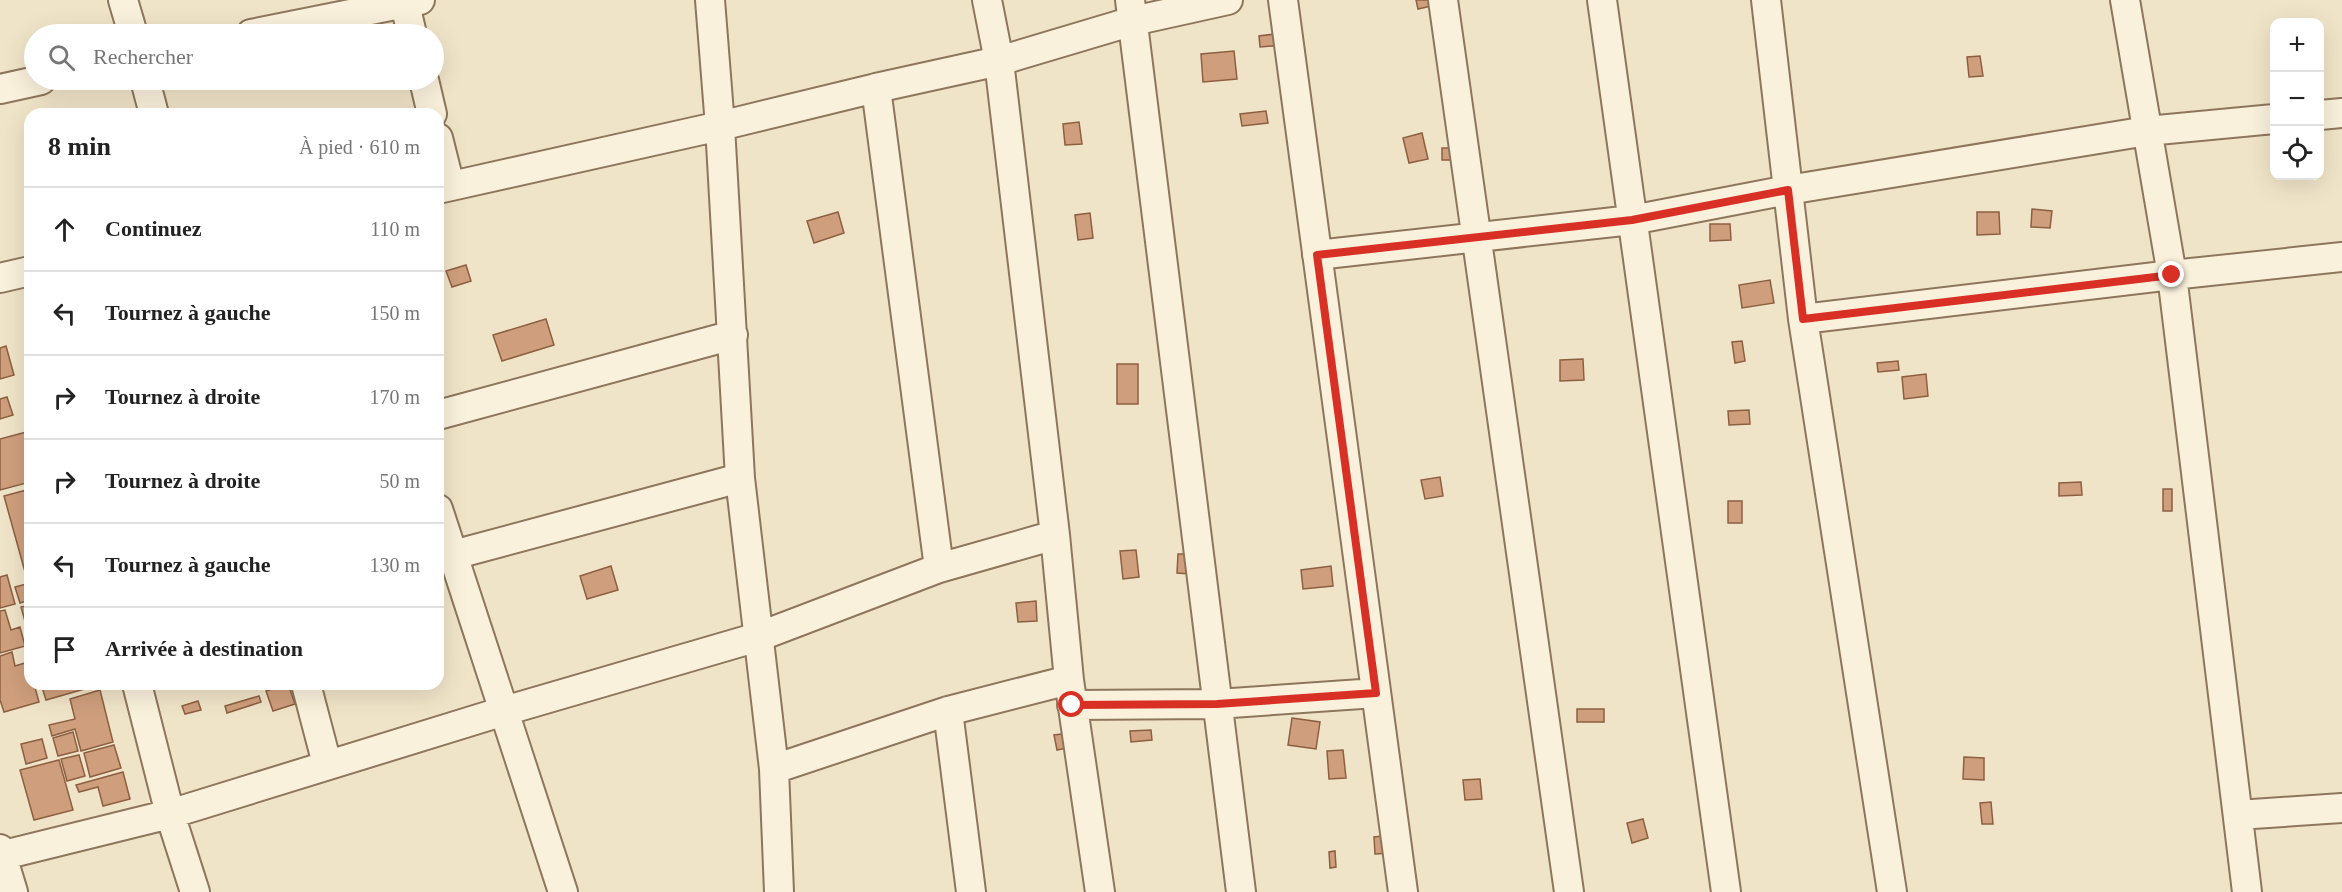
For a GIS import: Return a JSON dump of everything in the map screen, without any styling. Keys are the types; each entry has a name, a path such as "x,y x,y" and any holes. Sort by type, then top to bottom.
{"street":[{"path":"123,0 130,24"},
{"path":"710,0 720,126 740,478 774,769 779,892"},
{"path":"987,0 999,61 1055,535 1070,692 1100,892"},
{"path":"444,187 999,61 1131,11 1228,0"},
{"path":"1283,0 1403,892"},
{"path":"1443,0 1569,892"},
{"path":"1602,0 1726,892"},
{"path":"1766,0 1803,319 1892,892"},
{"path":"2125,0 2172,275 2247,892"},
{"path":"299,24 410,1 411,24"},
{"path":"1131,11 1240,892"},
{"path":"0,89 24,84"},
{"path":"876,88 939,568"},
{"path":"148,90 152,108"},
{"path":"426,90 431,108"},
{"path":"2324,115 2342,113"},
{"path":"1317,255 1632,220 1788,190 2147,131 2270,119"},
{"path":"1803,319 2342,257"},
{"path":"0,278 24,272"},
{"path":"444,414 733,334"},
{"path":"453,555 740,478"},
{"path":"444,527 563,892"},
{"path":"13,892 1,853 170,814 327,764 758,637 939,568 1055,535"},
{"path":"139,690 170,814 195,892"},
{"path":"308,690 327,764"},
{"path":"774,769 948,711 1070,692 1217,704 1376,693"},
{"path":"948,711 971,892"},
{"path":"2238,815 2342,808"}],"building":[{"path":"1416,0 1440,0 1440,4 1418,9"},
{"path":"1283,33 1284,45 1260,47 1259,36"},
{"path":"1234,51 1237,79 1203,82 1201,54"},
{"path":"1980,56 1983,76 1969,77 1967,57"},
{"path":"1266,111 1268,123 1242,126 1240,114"},
{"path":"1079,122 1082,144 1065,145 1063,124"},
{"path":"1422,133 1428,159 1409,163 1403,138"},
{"path":"1442,148 1459,148 1459,160 1442,160"},
{"path":"2032,209 2052,211 2050,228 2031,227"},
{"path":"838,212 844,233 814,243 807,221"},
{"path":"1977,212 1999,212 2000,234 1977,235"},
{"path":"1090,213 1093,238 1078,240 1075,215"},
{"path":"1710,224 1730,224 1731,240 1710,241"},
{"path":"466,265 471,281 452,287 446,271"},
{"path":"1770,280 1774,303 1742,308 1739,285"},
{"path":"546,319 554,345 502,361 493,335"},
{"path":"1742,341 1745,361 1735,363 1732,342"},
{"path":"6,346 14,375 0,379 0,348"},
{"path":"1583,359 1584,380 1560,381 1560,360"},
{"path":"1898,361 1899,370 1878,372 1877,363"},
{"path":"1117,364 1138,364 1138,404 1117,404"},
{"path":"1926,374 1928,396 1904,399 1902,377"},
{"path":"7,397 13,415 0,419 0,399"},
{"path":"1749,410 1750,424 1729,425 1728,411"},
{"path":"24,433 24,484 0,490 0,439"},
{"path":"1440,477 1443,496 1425,499 1421,480"},
{"path":"2081,482 2082,495 2059,496 2059,483"},
{"path":"2163,489 2172,489 2172,511 2163,511"},
{"path":"24,491 24,568 4,496"},
{"path":"1728,501 1742,501 1742,523 1728,523"},
{"path":"1136,550 1139,577 1123,579 1120,551"},
{"path":"1178,554 1192,554 1190,574 1177,573"},
{"path":"611,566 618,590 587,599 580,576"},
{"path":"1331,566 1333,586 1303,589 1301,570"},
{"path":"7,575 15,604 0,608 0,577"},
{"path":"24,585 24,602 20,603 15,587"},
{"path":"1036,601 1037,621 1018,622 1016,603"},
{"path":"5,610 11,630 20,627 24,646 0,653 0,611"},
{"path":"12,652 15,666 24,663 24,690 36,690 39,702 4,712 0,700 0,656"},
{"path":"43,690 81,690 46,700"},
{"path":"100,690 113,742 81,751 75,729 52,736 49,725 75,719 70,699"},
{"path":"290,690 295,704 273,711 266,691"},
{"path":"259,696 261,702 227,713 225,706"},
{"path":"198,701 201,710 185,714 182,706"},
{"path":"1577,709 1604,709 1604,722 1577,722"},
{"path":"1292,718 1320,722 1316,749 1288,745"},
{"path":"1151,730 1152,740 1131,742 1130,731"},
{"path":"73,732 78,751 58,756 53,738"},
{"path":"1070,733 1072,747 1057,750 1054,735"},
{"path":"42,739 47,758 26,764 21,744"},
{"path":"114,745 121,768 90,777 84,753"},
{"path":"1343,750 1346,778 1329,779 1327,751"},
{"path":"79,755 85,776 67,781 61,759"},
{"path":"1964,757 1984,758 1984,780 1963,779"},
{"path":"59,760 73,810 34,820 20,770"},
{"path":"123,772 130,799 103,806 98,787 79,792 76,785"},
{"path":"1480,779 1482,799 1465,800 1463,780"},
{"path":"1991,802 1993,824 1982,824 1980,803"},
{"path":"1643,819 1648,838 1632,843 1627,823"},
{"path":"1392,835 1393,853 1375,854 1374,837"},
{"path":"1335,851 1336,867 1330,868 1329,852"}],"route":[{"path":"1072,705 1217,704 1376,693 1317,255 1632,220 1788,190 1803,319 2172,275"}]}
